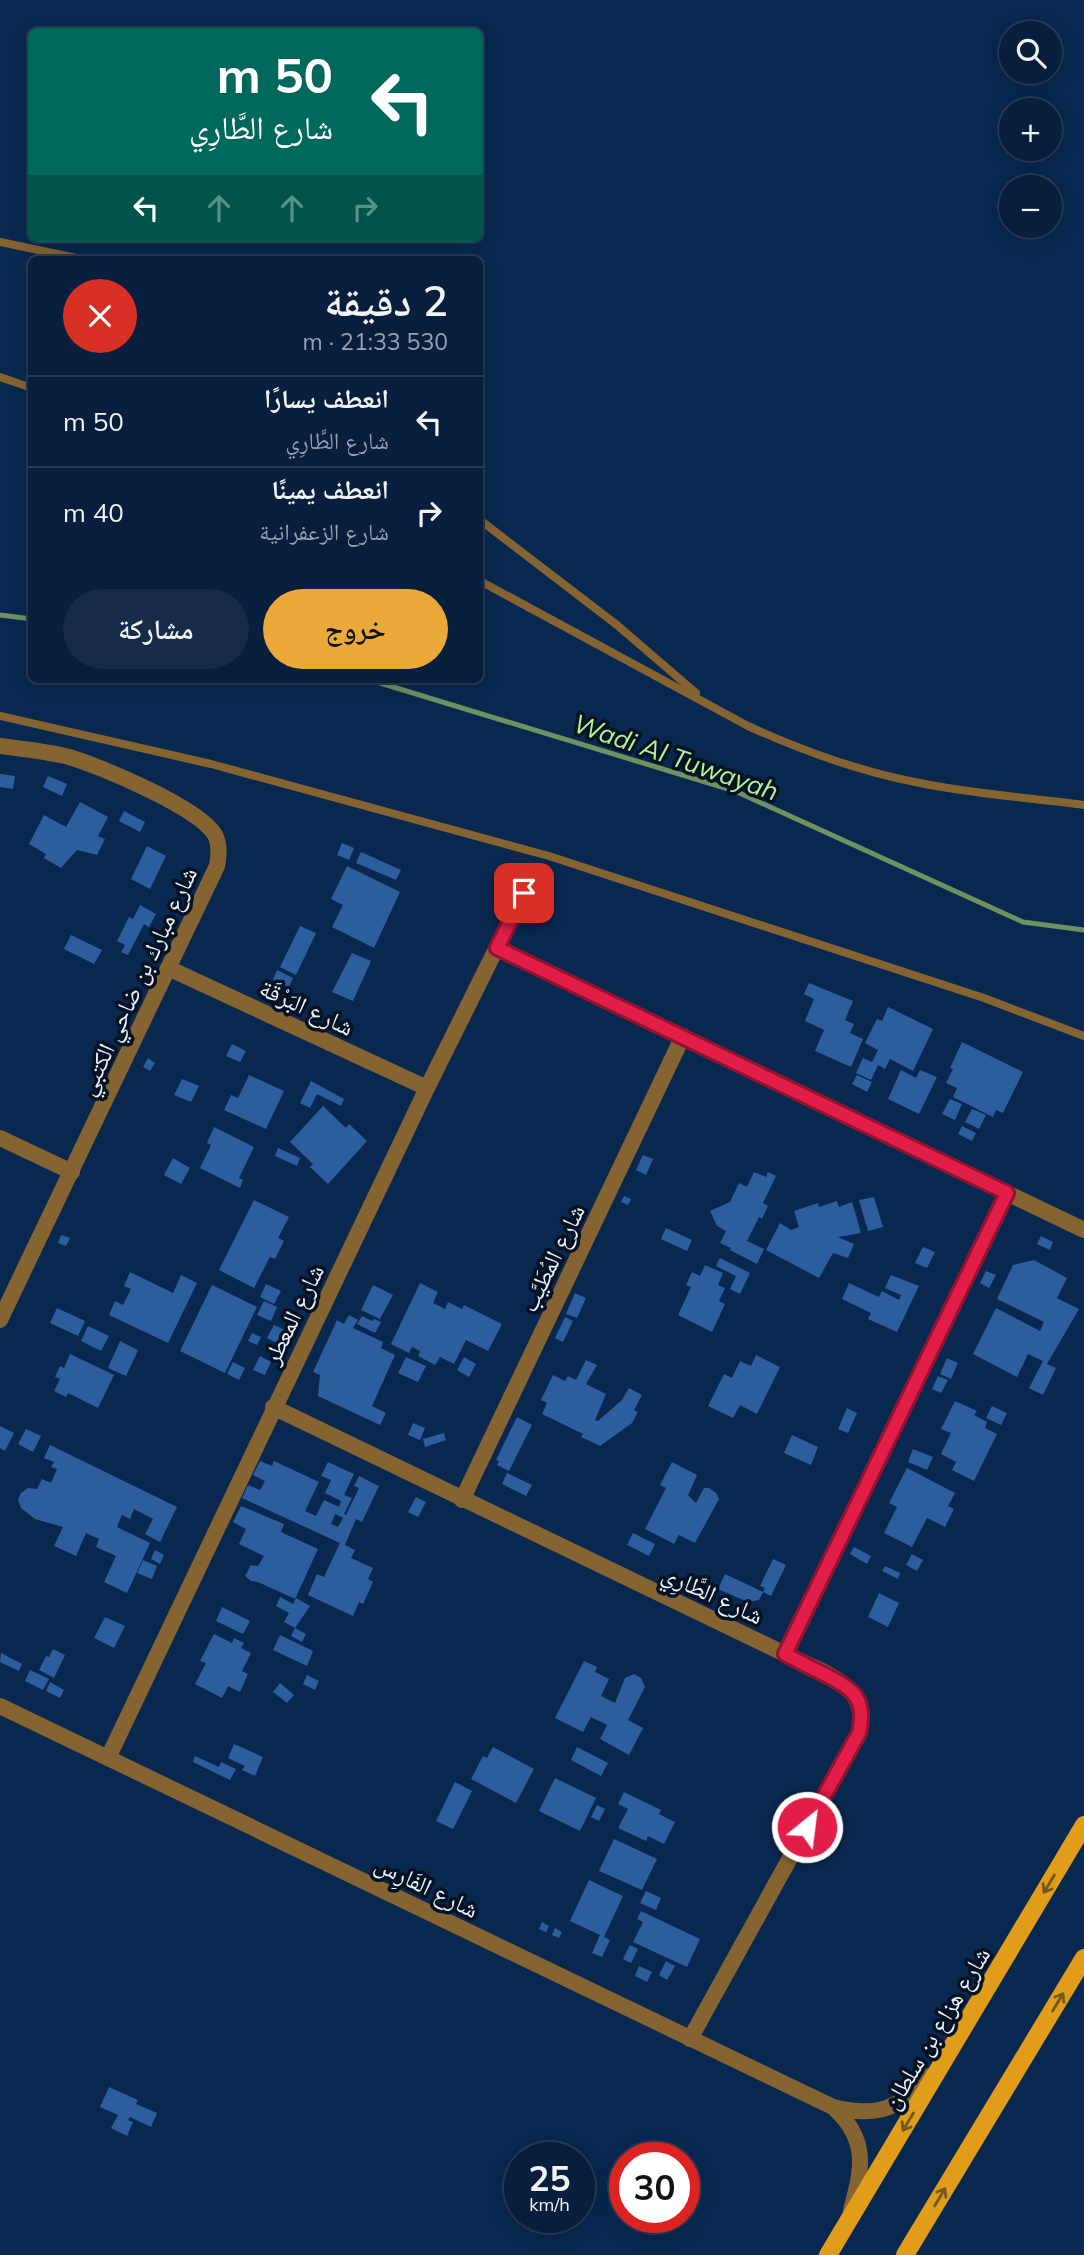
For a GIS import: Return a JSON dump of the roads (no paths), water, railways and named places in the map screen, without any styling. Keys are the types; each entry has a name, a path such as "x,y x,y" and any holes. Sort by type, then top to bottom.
{"main road":[{"name":"شارع هزاع بن سلطان","path":"828,2255 1084,1825"},
{"path":"905,2255 1084,1958"}],"street":[{"name":"شارع مبارك بن ضاحي الكتبي","path":"0,746 40,750 81,762 150,791 208,824 216,837 219,852 217,866 0,1320"},
{"name":"شارع المعطر","path":"108,1758 273,1407 524,893"},
{"path":"497,948 1084,1230"},
{"name":"شارع البَرْقَة","path":"168,968 427,1088"},
{"name":"شارع المُطَيَّب","path":"461,1500 683,1036"},
{"path":"0,1138 72,1172"},
{"path":"785,1654 1007,1193"},
{"name":"شارع الطَّارِي","path":"273,1407 785,1654 848,1687 856,1696 861,1708 859,1733 690,2039"},
{"name":"شارع الفَارِس","path":"0,1706 833,2107 851,2112 868,2112 884,2110 900,2103 913,2093 952,2050"},
{"name":"شارع الفَارِس","path":"833,2107 853,2130 861,2157 858,2185 847,2223"}],"lane":[{"path":"0,242 67,256"},
{"path":"0,377 28,387"},
{"path":"483,522 617,625 709,704"},
{"path":"483,583 789,744 919,783 1084,804"},
{"path":"0,716 211,764 549,856 984,998 1084,1037"}],"waterway":[{"name":"Wadi Al Tuwayah","path":"0,615 28,618"},
{"name":"Wadi Al Tuwayah","path":"380,683 735,791 1023,922 1084,930"}]}
